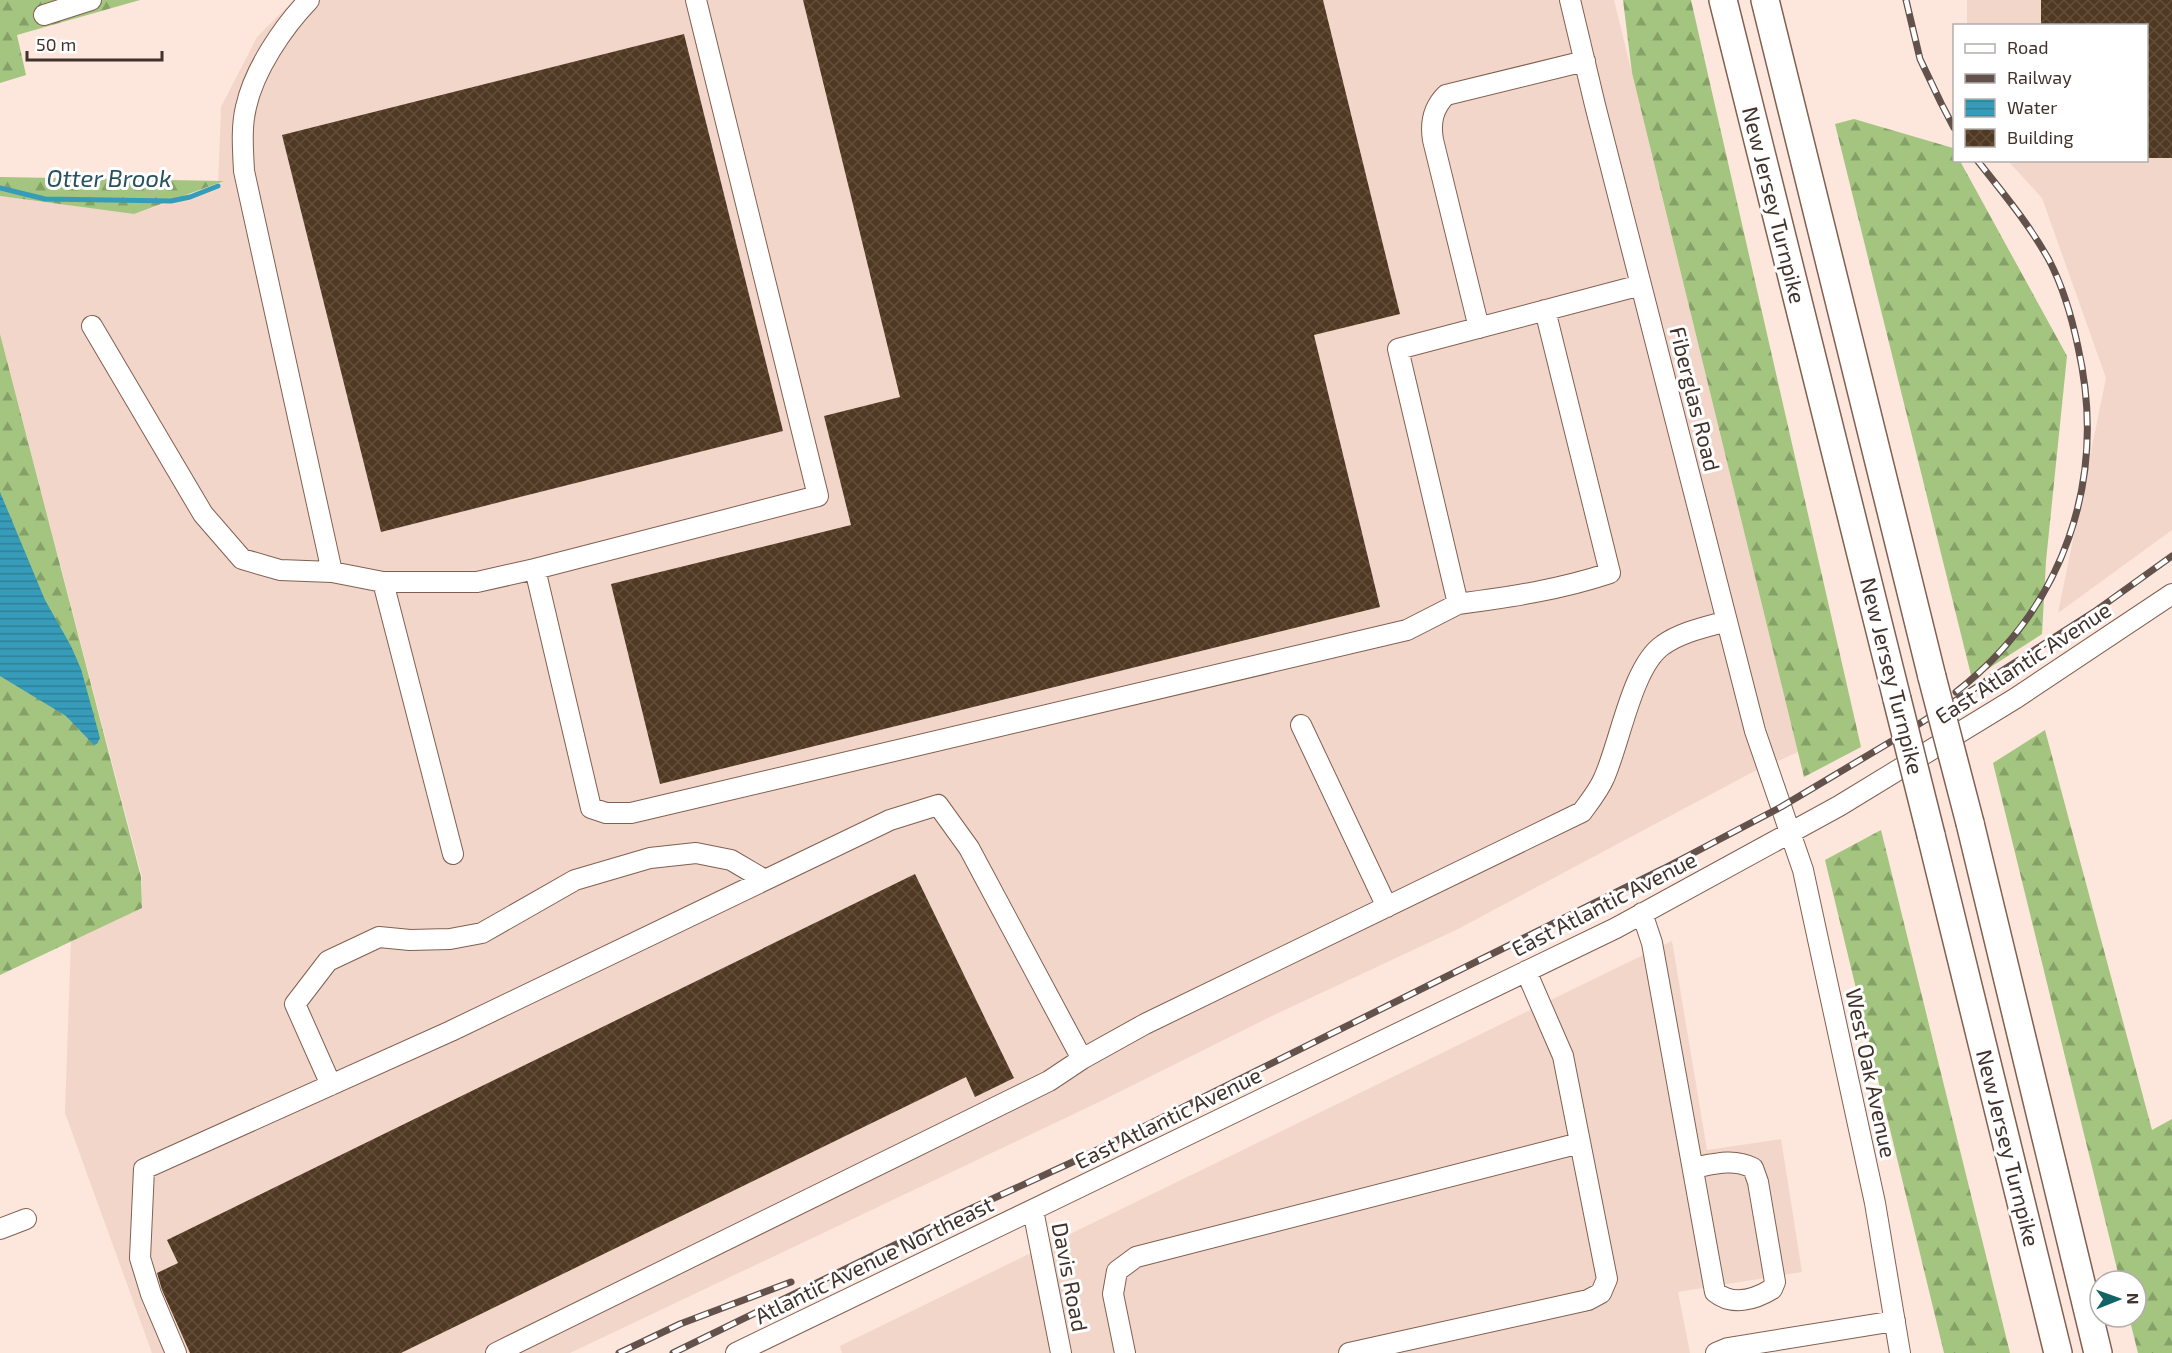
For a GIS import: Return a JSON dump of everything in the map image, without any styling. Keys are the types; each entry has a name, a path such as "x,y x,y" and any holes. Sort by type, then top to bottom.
{"highway":[{"name":"New Jersey Turnpike","path":"1723,0 2058,1353"},
{"name":"New Jersey Turnpike","path":"1765,0 1970,823 2098,1353"}],"street":[{"path":"44,15 91,0"},
{"path":"309,0 279,36 261,69 246,106 243,133 244,171 332,572"},
{"path":"92,326 203,514 242,559 280,570 332,572 383,582 477,582 818,496 696,0"},
{"name":"Fiberglas Road","path":"1570,0 1755,731 1781,807"},
{"path":"1479,327 1430,126 1437,104 1446,94 1585,61"},
{"path":"1458,604 1398,349 1641,285"},
{"path":"535,569 591,808 606,813 631,813 1407,630 1458,604 1530,595 1574,585 1610,573 1545,310"},
{"path":"383,582 453,854"},
{"name":"East Atlantic Avenue","path":"1033,1210 1642,914 1839,806 2016,698 2172,594"},
{"path":"496,1353 1049,1081 1082,1059 1145,1024 1582,812 1604,778 1647,662 1662,645 1727,621"},
{"path":"1301,725 1387,907"},
{"path":"176,1353 151,1294 140,1258 144,1169 451,1030 890,820 938,805 969,848 1082,1059"},
{"name":"West Oak Avenue","path":"1781,807 1803,870 1872,1191 1900,1353"},
{"path":"331,1085 295,1005 328,961 379,937 410,940 450,939 482,933 575,880 650,858 696,853 731,860 765,880"},
{"path":"1642,914 1652,943 1715,1292 1725,1300 1762,1295 1772,1289 1775,1282 1758,1182 1753,1168 1744,1163 1728,1161 1693,1168"},
{"path":"1349,1353 1588,1300 1601,1293 1607,1279 1563,1056 1526,971"},
{"path":"1125,1353 1113,1294 1117,1271 1136,1257 1580,1143"},
{"name":"Atlantic Avenue Northeast","path":"736,1353 1033,1210"},
{"name":"Davis Road","path":"1033,1210 1061,1353"},
{"path":"0,1229 27,1219"},
{"path":"1716,1353 1728,1348 1895,1321"}],"shaded area":[{"path":"294,0 1614,0 1798,752 1751,773 1458,929 570,1353 152,1353 65,1113 71,941 142,908 142,877 0,334 0,196 134,214 218,186 221,107 257,37"},
{"path":"1967,0 2172,0 2172,530 2058,613 2106,378 2042,198 2009,162 2148,162 2148,24 1967,24"},
{"path":"1672,941 1707,1150 1781,1139 1802,1272 1678,1292 1690,1353 842,1353 840,1346"}],"green space":[{"path":"0,0 140,0 17,35 26,75 0,83"},
{"path":"1623,0 1691,0 1861,747 1804,777 1632,73"},
{"path":"1854,119 1953,148 1953,162 1961,162 2067,356 2046,561 2042,634 1972,679 1835,124"},
{"path":"0,177 224,181 134,214 0,196"},
{"path":"0,334 141,877 142,908 0,975"},
{"path":"2045,730 2152,1130 2172,1119 2172,1353 2138,1353 2132,1329 2148,1329 2148,1269 2117,1269 1993,763"},
{"path":"1881,830 2010,1353 1944,1353 1825,860"}],"water":[{"path":"0,492 45,600 81,669 100,738 97,744 94,745 66,716 0,676"}],"building":[{"path":"803,0 1323,0 1400,314 1314,335 1380,607 660,784 611,584 851,525 824,416 900,397"},
{"path":"2041,0 2172,0 2172,158 2148,158 2148,24 2041,24"},
{"path":"684,34 783,431 381,532 282,135"},
{"path":"915,874 1014,1078 975,1097 966,1077 401,1353 190,1353 162,1290 157,1273 178,1263 167,1240"}],"waterway":[{"name":"Otter Brook","path":"0,188 45,199 171,201 190,197 218,186"}],"railway":[{"path":"1906,0 1920,59 1953,126"},
{"path":"1956,692 1993,659 2025,621 2050,581 2069,538 2081,492 2087,445 2086,397 2078,347 2059,281 2033,234 1979,162"},
{"path":"673,1353 944,1221 1077,1160 1663,869 1781,807 1897,738 2094,612 2172,556"},
{"path":"619,1353 680,1324 791,1282"}]}
